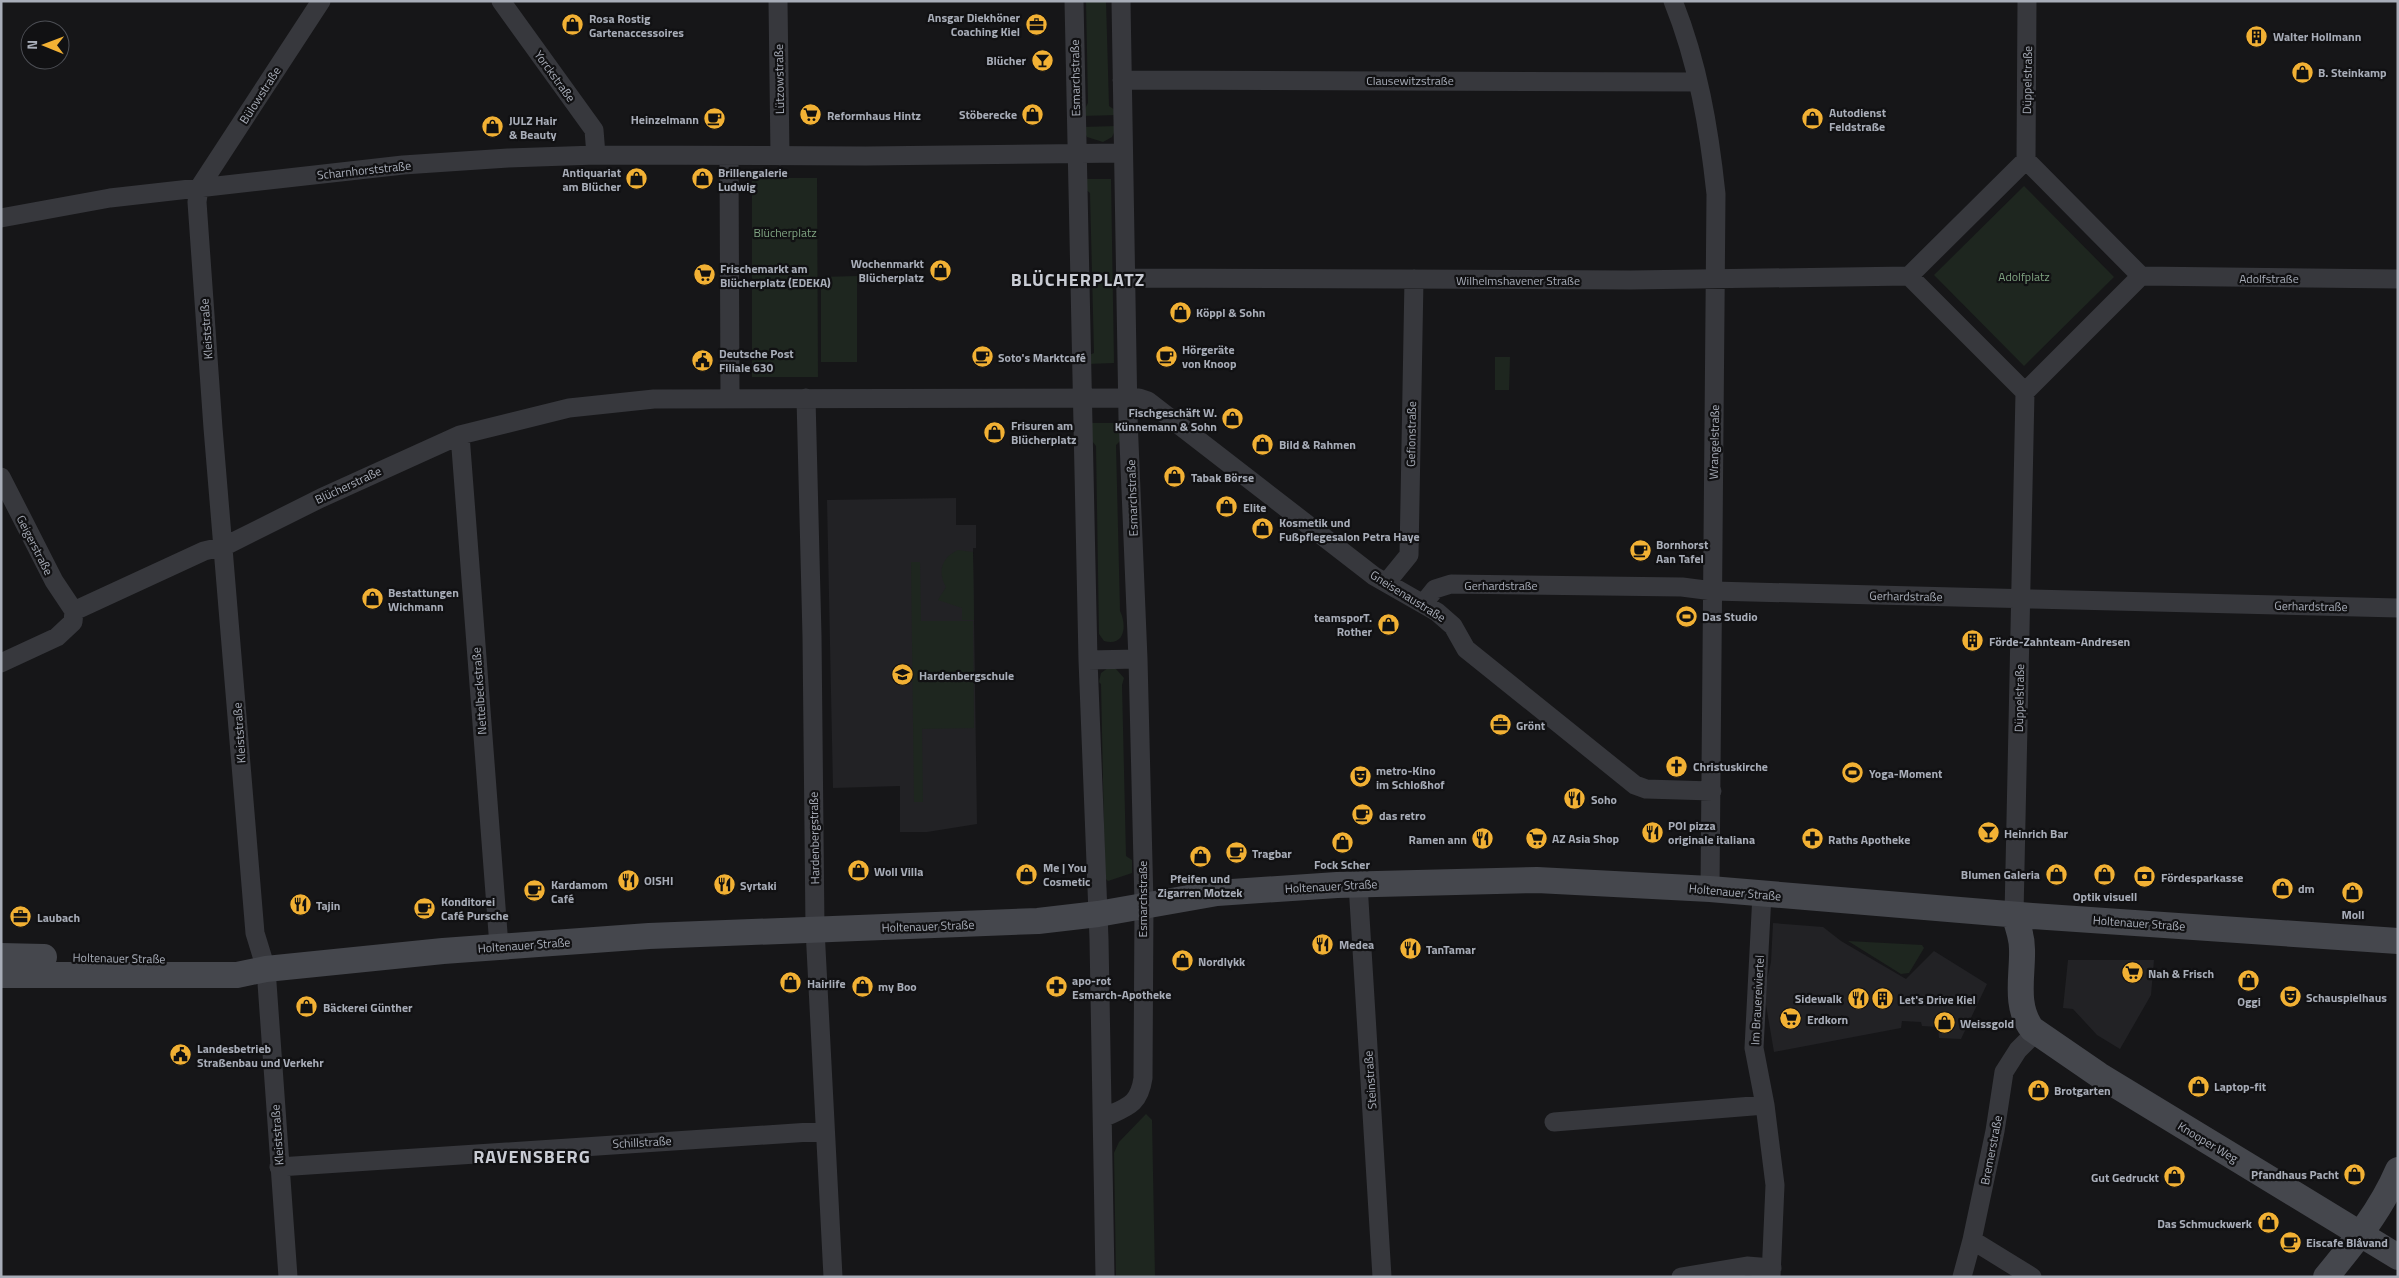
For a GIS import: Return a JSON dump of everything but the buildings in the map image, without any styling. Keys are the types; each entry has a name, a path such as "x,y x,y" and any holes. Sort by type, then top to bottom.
{"main road":[{"name":"Holtenauer Straße","path":"1,975 237,975 266,969 499,946 649,936 1038,921 1098,914 1144,904 1217,894 1358,884 1537,880 1710,888 1762,894 2023,915 2398,941"},
{"name":"Düppelstraße","path":"2023,915 2020,929 2022,948 2020,988 2028,1018"},
{"name":"Holtenauer Straße","path":"1,956 237,960 266,969"},
{"name":"Knooper Weg","path":"2028,1018 2099,1075 2398,1257"},
{"path":"2326,1277 2362,1234 2398,1170"}],"street":[{"name":"Bülowstraße","path":"199,188 320,1"},
{"name":"Yorckstraße","path":"502,1 594,130 596,155"},
{"name":"Lützowstraße","path":"778,1 780,156"},
{"name":"Esmarchstraße","path":"1074,1 1084,399 1088,660 1098,914 1105,1277"},
{"name":"Esmarchstraße","path":"1102,1118 1129,1105 1140,1096 1141,1090 1144,904 1138,658 1128,397 1121,1"},
{"name":"Wrangelstraße","path":"1673,1 1698,82 1708,123 1716,194 1710,888"},
{"name":"Düppelstraße","path":"2026,160 2027,1"},
{"name":"Clausewitzstraße","path":"1122,80 1698,82"},
{"path":"1124,153 729,156 730,399 1084,399 1128,397"},
{"name":"Scharnhorststraße","path":"1,218 110,198 403,165 596,155 729,156"},
{"path":"2026,160 2141,276 2025,392 1909,276 2026,160"},
{"name":"Kleiststraße","path":"199,188 197,218 255,933 266,969 288,1277"},
{"name":"Wilhelmshavener Straße","path":"1126,278 1631,280 1909,276"},
{"name":"Adolfstraße","path":"2141,276 2398,279"},
{"name":"Gefionstraße","path":"1387,582 1409,555 1414,279"},
{"name":"Düppelstraße","path":"2023,915 2021,600 2025,392"},
{"name":"Gneisenaustraße","path":"1128,397 1148,401 1374,576 1437,612 1453,626 1466,649 1636,784 1646,790 1712,791"},
{"name":"Hardenbergstraße","path":"806,398 812,636 815,929 833,1277"},
{"name":"Blücherstraße","path":"74,611 204,551 225,546 321,498 460,435 569,408 626,401 730,399"},
{"name":"Nettelbeckstraße","path":"460,435 499,946"},
{"name":"Geigerstraße","path":"1,477 54,581 74,611"},
{"name":"Gerhardstraße","path":"1423,604 1435,589 1452,584 1682,587 1713,591 2398,608"},
{"path":"1,663 57,637 72,622 74,611"},
{"path":"1088,660 1138,658"},
{"name":"Steinstraße","path":"1358,884 1382,1277"},
{"name":"Im Brauereiviertel","path":"1681,1277 1747,1266 1772,1272 1775,1185 1765,1105 1756,1060 1754,1034 1762,894"},
{"name":"Bremerstraße","path":"1962,1277 1972,1240 1995,1131 2004,1072 2018,1050 2028,1018"},
{"path":"1554,1122 1765,1105"},
{"name":"Schillstraße","path":"279,1167 825,1131"},
{"path":"1972,1240 2032,1277"}],"shaded area":[{"name":"Hardenbergschule","path":"956,498 956,525 976,525 976,548 973,548 973,552 977,824 927,832 900,832 900,786 833,788 827,500"},
{"path":"1773,923 1823,927 1841,941 1906,979 1934,951 1987,984 1961,1039 1939,1038 1938,1027 1922,1026 1921,1022 1902,1021 1901,1028 1774,1052 1764,993 1771,962"},
{"path":"2068,960 2154,960 2151,995 2120,1049 2097,1035 2073,1009 2063,1008"}],"green space":[{"path":"1086,1 1106,1 1109,106 1118,112 1118,115 1081,116 1088,103"},
{"path":"1117,126 1112,137 1103,142 1087,137 1082,127"},
{"name":"Blücherplatz","path":"752,178 817,178 818,377 752,377"},
{"path":"1083,179 1111,179 1114,363 1087,364 1087,356 1094,353 1090,193 1084,188"},
{"name":"Adolfplatz","path":"2024,186 2114,277 2024,366 1934,275"},
{"path":"857,276 857,362 821,362 821,277"},
{"path":"1495,357 1510,357 1509,390 1495,390"},
{"path":"1092,423 1122,423 1122,439 1116,445 1120,611 1124,628 1120,638 1111,642 1104,641 1099,634 1096,446 1092,441"},
{"path":"958,550 973,552 974,620 962,620 962,608 938,600 946,587 942,576 945,561"},
{"path":"911,562 920,562 921,621 973,621 974,728 922,729 923,802 914,802"},
{"path":"1108,668 1116,669 1124,678 1122,685 1126,856 1132,860 1132,873 1108,881 1105,878 1101,684 1099,682 1101,673"},
{"path":"1848,941 1922,945 1924,948 1909,973 1901,974"},
{"path":"1146,1114 1152,1120 1155,1277 1116,1277 1114,1153 1119,1142"}],"place":[{"name":"Ansgar Diekhöner Coaching Kiel","path":"1036,24"},
{"name":"Rosa Rostig Gartenaccessoires","path":"573,25"},
{"name":"Walter Hollmann","path":"2257,36"},
{"name":"Blücher","path":"1042,60"},
{"name":"B. Steinkamp","path":"2302,72"},
{"name":"Stöberecke","path":"1033,114"},
{"name":"Reformhaus Hintz","path":"811,115"},
{"name":"Heinzelmann","path":"715,119"},
{"name":"Autodienst Feldstraße","path":"1813,119"},
{"name":"JULZ Hair & Beauty","path":"493,127"},
{"name":"Antiquariat am Blücher","path":"637,179"},
{"name":"Brillengalerie Ludwig","path":"702,179"},
{"name":"Wochenmarkt Blücherplatz","path":"940,270"},
{"name":"Frischemarkt am Blücherplatz (EDEKA)","path":"704,275"},
{"name":"Köppl & Sohn","path":"1180,312"},
{"name":"Hörgeräte von Knoop","path":"1166,356"},
{"name":"Soto's Marktcafé","path":"982,357"},
{"name":"Deutsche Post Filiale 630","path":"703,360"},
{"name":"Fischgeschäft W. Künnemann & Sohn","path":"1233,419"},
{"name":"Frisuren am Blücherplatz","path":"995,432"},
{"name":"Bild & Rahmen","path":"1263,444"},
{"name":"Tabak Börse","path":"1175,477"},
{"name":"Elite","path":"1227,507"},
{"name":"Kosmetik und Fußpflegesalon Petra Haye","path":"1263,529"},
{"name":"Bornhorst Aan Tafel","path":"1640,551"},
{"name":"Bestattungen Wichmann","path":"372,599"},
{"name":"Das Studio","path":"1686,616"},
{"name":"teamsporT. Rother","path":"1388,624"},
{"name":"Förde-Zahnteam-Andresen","path":"1973,641"},
{"name":"Hardenbergschule","path":"903,675"},
{"name":"Grönt","path":"1500,725"},
{"name":"Christuskirche","path":"1677,766"},
{"name":"Yoga-Moment","path":"1853,773"},
{"name":"metro-Kino im Schloßhof","path":"1360,777"},
{"name":"Soho","path":"1575,799"},
{"name":"das retro","path":"1363,815"},
{"name":"POI pizza originale italiana","path":"1652,832"},
{"name":"Heinrich Bar","path":"1988,833"},
{"name":"AZ Asia Shop","path":"1536,838"},
{"name":"Ramen ann","path":"1483,839"},
{"name":"Raths Apotheke","path":"1812,839"},
{"name":"Fock Scher","path":"1342,843"},
{"name":"Tragbar","path":"1236,853"},
{"name":"Pfeifen und Zigarren Motzek","path":"1200,857"},
{"name":"Woll Villa","path":"858,871"},
{"name":"Me | You Cosmetic","path":"1027,874"},
{"name":"Blumen Galeria","path":"2056,874"},
{"name":"Optik visuell","path":"2105,875"},
{"name":"Fördesparkasse","path":"2145,877"},
{"name":"OISHI","path":"628,880"},
{"name":"Syrtaki","path":"724,885"},
{"name":"dm","path":"2282,888"},
{"name":"Kardamom Café","path":"535,891"},
{"name":"Moll","path":"2353,893"},
{"name":"Tajin","path":"300,905"},
{"name":"Konditorei Café Pursche","path":"425,908"},
{"name":"Laubach","path":"21,917"},
{"name":"Medea","path":"1323,944"},
{"name":"TanTamar","path":"1410,949"},
{"name":"Nordlykk","path":"1182,961"},
{"name":"Nah & Frisch","path":"2132,973"},
{"name":"Oggi","path":"2249,980"},
{"name":"Hairlife","path":"791,983"},
{"name":"my Boo","path":"862,986"},
{"name":"apo-rot Esmarch-Apotheke","path":"1056,987"},
{"name":"Schauspielhaus","path":"2290,997"},
{"name":"Sidewalk","path":"1858,998"},
{"name":"Let's Drive Kiel","path":"1883,999"},
{"name":"Bäckerei Günther","path":"307,1007"},
{"name":"Erdkorn","path":"1791,1019"},
{"name":"Weissgold","path":"1944,1023"},
{"name":"Landesbetrieb Straßenbau und Verkehr","path":"181,1055"},
{"name":"Laptop-fit","path":"2198,1086"},
{"name":"Brotgarten","path":"2038,1090"},
{"name":"Pfandhaus Pacht","path":"2355,1174"},
{"name":"Gut Gedruckt","path":"2175,1177"},
{"name":"Das Schmuckwerk","path":"2268,1223"},
{"name":"Eiscafe Blåvand","path":"2290,1242"}],"district":[{"name":"BLÜCHERPLATZ","path":"1078,279"},
{"name":"RAVENSBERG","path":"532,1156"}]}
